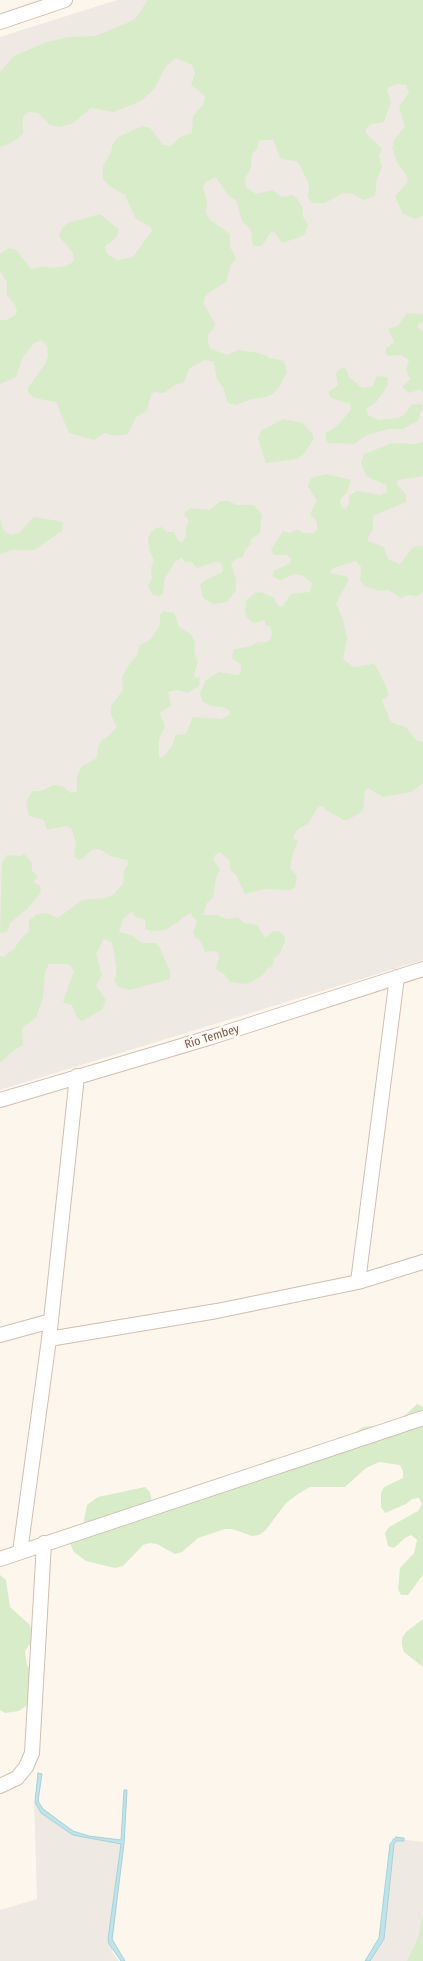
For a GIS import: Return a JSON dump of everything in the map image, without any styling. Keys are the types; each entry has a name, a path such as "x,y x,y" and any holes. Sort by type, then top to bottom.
{"street":[{"path":"0,22 65,0"},
{"name":"Río Tembey","path":"0,1100 216,1036 423,968"},
{"path":"358,1282 397,977"},
{"path":"20,1552 49,1339 78,1076"},
{"path":"49,1339 217,1311 358,1282 423,1262"},
{"path":"0,1335 51,1322"},
{"path":"0,1559 423,1418"},
{"path":"0,1786 17,1778 26,1767 32,1753 44,1543"}],"shaded area":[{"path":"117,0 423,0 423,960 0,1090 0,37"},
{"path":"34,1801 77,1835 124,1841 112,1952 119,1961 0,1961 0,1910 37,1899"},
{"path":"392,1838 423,1842 423,1961 366,1961 381,1936"}],"green space":[{"path":"148,0 423,0 423,216 415,219 403,214 396,199 396,195 408,182 406,174 398,164 392,149 394,140 405,127 399,106 409,93 406,85 398,84 389,87 387,90 391,102 384,122 371,124 366,129 366,133 382,149 379,156 382,168 377,179 375,196 364,200 352,194 343,193 325,203 312,203 308,197 309,184 299,164 296,161 281,159 273,140 259,140 258,148 252,154 251,167 245,179 246,187 256,194 272,190 282,197 292,195 296,197 303,208 303,217 308,224 306,232 303,236 282,243 275,233 271,232 262,246 253,246 251,230 242,221 236,200 229,196 216,178 211,179 204,184 203,188 207,200 206,213 210,220 230,234 230,247 236,258 231,265 226,282 207,294 203,302 215,324 208,334 208,342 211,349 227,355 238,350 259,353 284,361 287,372 279,387 273,394 265,397 252,399 236,405 228,403 223,387 217,380 214,362 205,360 190,368 183,383 175,385 164,393 155,392 151,394 147,411 136,417 128,434 114,436 105,433 94,440 69,433 56,402 34,398 28,392 28,388 45,364 48,356 47,347 42,340 34,343 23,357 16,377 0,384 0,320 7,320 15,315 17,311 7,295 7,282 0,271 0,254 9,248 16,250 31,269 43,266 51,268 67,266 74,261 73,253 59,236 62,228 68,223 100,214 119,230 116,238 105,246 107,254 117,260 133,257 152,231 151,227 136,219 125,195 109,186 103,179 103,166 111,152 113,143 118,137 142,126 150,128 163,145 171,146 180,137 192,133 193,116 204,104 205,96 191,85 195,73 192,65 176,58 166,66 154,89 141,101 113,112 91,108 72,124 59,127 50,125 38,113 29,112 23,117 23,134 9,144 0,147 0,72 14,56 44,43 68,37 95,36 127,23 135,19"},
{"path":"407,313 423,314 423,322 419,323 417,327 423,331 423,393 420,389 410,393 403,388 410,379 406,370 409,360 401,355 388,356 385,353 386,349 394,342 388,329 398,326"},
{"path":"342,367 346,369 349,377 362,388 373,386 377,376 387,377 388,384 385,390 376,402 366,409 368,415 379,420 399,418 405,414 411,405 423,405 418,421 403,429 389,429 367,435 354,444 328,443 326,433 337,426 351,410 350,404 331,398 329,394 338,385 336,373"},
{"path":"283,419 303,423 313,435 313,440 304,454 297,459 266,463 258,439 261,431"},
{"path":"423,442 423,476 398,480 397,485 406,494 406,502 373,516 373,530 368,537 368,541 384,547 388,559 400,564 413,547 423,546 423,592 417,596 409,595 401,598 388,590 380,591 364,586 360,580 361,567 356,561 331,569 331,573 348,577 348,581 336,604 343,619 347,639 343,659 353,667 374,664 388,691 388,696 382,700 391,722 406,727 417,741 423,742 423,783 411,792 383,797 368,788 365,790 363,811 348,820 344,820 326,810 323,806 318,807 308,824 298,829 294,835 294,839 298,841 290,868 297,876 295,887 291,890 265,889 245,894 236,875 230,870 230,861 220,852 215,855 213,859 220,870 216,877 213,897 207,903 203,915 216,915 227,919 238,917 244,923 257,925 265,938 274,931 281,932 285,937 280,953 274,958 272,967 268,968 263,975 247,984 230,982 224,974 216,969 219,957 217,951 205,952 201,942 195,937 193,933 197,921 190,913 166,930 151,931 145,929 145,919 135,917 132,911 123,919 119,932 131,935 142,943 155,943 159,946 170,971 170,979 130,990 118,987 114,980 117,972 113,946 111,942 104,939 96,954 102,975 96,986 106,1000 102,1010 82,1021 77,1018 72,1005 64,1003 63,1000 74,972 70,965 49,964 45,972 43,997 36,1018 22,1028 23,1045 0,1063 0,956 3,957 14,949 29,931 29,921 35,915 46,913 58,918 82,900 105,898 113,895 123,884 124,870 129,863 127,860 110,856 99,849 93,849 82,859 78,860 74,856 76,842 71,828 65,826 47,830 44,820 29,816 26,804 29,796 33,791 41,791 53,785 62,786 71,793 77,791 77,776 82,766 97,758 98,747 102,740 117,727 111,715 111,706 123,690 122,677 137,655 140,645 151,639 160,625 160,615 163,611 174,613 179,627 191,634 195,643 194,652 198,661 194,674 195,678 200,677 199,686 188,693 177,690 168,692 171,705 160,713 165,726 159,739 159,757 162,758 172,746 176,735 186,734 193,717 221,719 230,715 230,711 223,707 211,706 203,702 200,694 205,681 219,672 237,675 241,673 241,665 232,658 234,649 248,647 258,642 268,642 271,638 270,626 265,625 265,620 254,623 248,619 245,612 246,601 254,593 261,592 273,597 278,606 282,607 291,594 310,592 312,583 303,576 294,574 281,580 273,577 273,571 289,564 292,559 287,555 274,555 271,550 283,531 290,533 297,529 303,533 314,533 317,530 317,522 310,514 317,501 308,486 311,478 326,474 351,480 347,492 340,500 341,507 346,509 349,496 357,491 380,495 387,492 386,485 366,476 361,463 364,454 392,443 415,444"},
{"path":"221,501 229,501 236,505 254,505 262,515 260,533 251,539 250,545 245,550 243,557 237,558 231,564 236,579 236,590 227,602 213,604 203,598 200,585 207,579 221,573 223,569 221,563 215,562 197,568 192,562 185,562 182,557 175,562 165,578 163,593 159,596 153,595 148,586 152,578 151,568 154,560 150,552 148,539 151,532 156,528 162,527 167,532 174,532 178,540 182,542 186,537 186,527 189,521 184,514 190,508 209,510"},
{"path":"34,517 63,523 62,531 34,550 12,550 0,554 0,519 4,531 11,535 19,533"},
{"path":"24,854 32,863 32,871 38,877 33,882 40,886 41,892 27,909 10,923 7,932 0,933 2,862 7,855 20,856"},
{"path":"417,1404 423,1407 423,1575 408,1595 401,1595 398,1589 400,1568 414,1553 417,1540 411,1535 394,1548 388,1546 385,1533 389,1527 418,1511 422,1504 419,1498 412,1499 406,1504 385,1513 381,1507 381,1493 384,1487 403,1478 403,1471 400,1465 379,1462 366,1468 345,1487 310,1487 286,1503 265,1531 259,1535 252,1536 232,1529 225,1529 198,1538 182,1552 175,1554 157,1544 150,1543 143,1545 123,1566 115,1568 86,1561 74,1552 71,1546 70,1540 83,1525 87,1505 98,1497 145,1487 150,1492 153,1506 261,1465 273,1458 280,1461 352,1435 363,1427 389,1424 402,1418"},
{"path":"0,1575 6,1580 10,1607 30,1625 34,1639 25,1651 27,1665 35,1676 30,1703 19,1711 5,1713 0,1710"},
{"path":"423,1619 423,1667 404,1652 402,1638 406,1632"},
{"path":"423,1914 423,1961 407,1961 418,1939"}],"water":[{"path":"38,1773 42,1774 38,1801 43,1809 73,1831 89,1836 121,1840 124,1790 127,1790 124,1844 112,1939 125,1961 121,1961 109,1944 108,1939 121,1844 73,1835 41,1813 35,1802"},
{"path":"396,1837 404,1838 404,1841 396,1841 394,1844 384,1939 370,1961 365,1961 379,1938 390,1844"}]}
